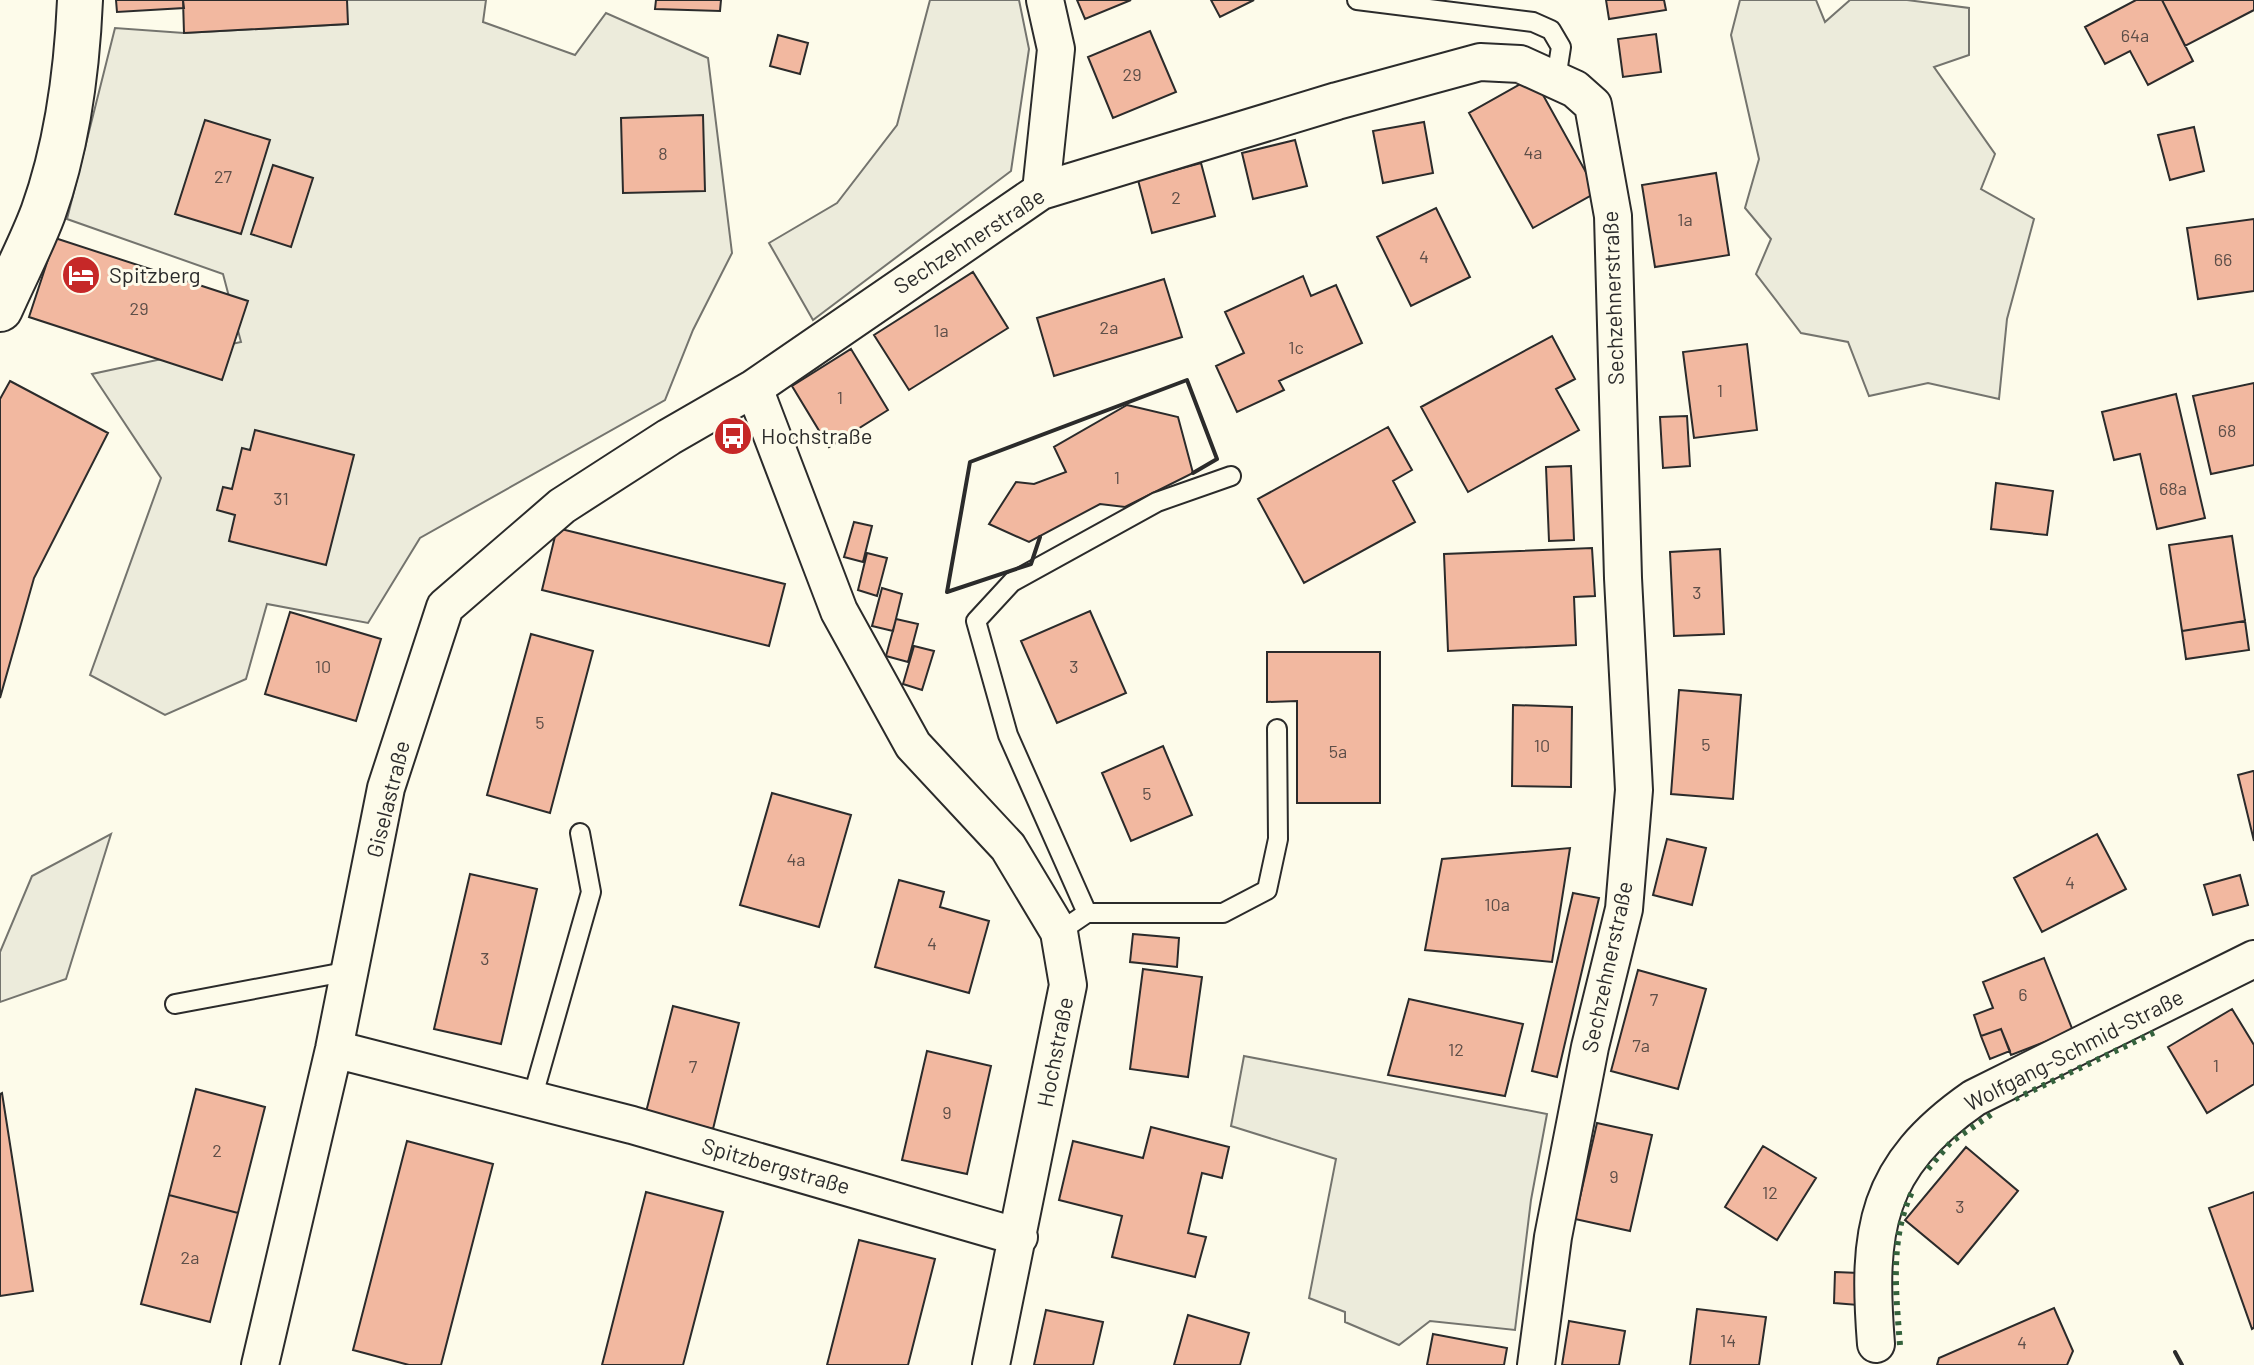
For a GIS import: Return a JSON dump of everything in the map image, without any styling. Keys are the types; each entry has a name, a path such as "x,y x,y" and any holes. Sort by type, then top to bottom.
{"street":[{"path":"0,309 43,212 54,173 71,99 80,0"},
{"path":"1041,191 1056,49 1045,0"},
{"name":"Sechzehnerstraße","path":"754,388 1041,191 1337,101 1480,62 1520,64 1556,79 1593,105 1613,216 1622,563 1634,790 1624,909 1590,1047 1556,1222 1536,1365"},
{"name":"Hochstraße","path":"754,388 839,611 913,745 1073,922 1068,985 991,1365"},
{"name":"Giselastraße","path":"260,1365 334,1049 386,788 445,607 562,506 669,437 754,388"},
{"name":"Wolfgang-Schmid-Straße","path":"1876,1344 1873,1260 1883,1212 1899,1170 1938,1123 1974,1098 2254,959"},
{"name":"Spitzbergstraße","path":"334,1049 532,1099 1019,1237"}],"lane":[{"path":"1357,0 1533,22 1551,30 1561,47 1556,79"},
{"path":"1231,476 1157,502 1012,582 976,621 1008,735 1073,922 1223,913 1267,890 1278,839 1277,729"},
{"path":"532,1099 591,892 580,833"},
{"path":"175,1004 350,971"}],"shaded area":[{"path":"347,0 486,0 483,22 575,55 606,13 708,58 732,253 693,330 665,400 420,538 368,623 267,604 246,679 165,715 90,675 161,478 92,374 241,342 223,274 67,219 115,28 184,33 347,24"},
{"path":"930,0 1019,0 1029,49 1011,171 813,320 769,243 837,203 897,125"},
{"path":"1740,0 1816,0 1825,22 1850,0 1907,0 1969,8 1969,55 1934,67 1995,154 1981,189 2034,219 2007,319 1999,399 1928,383 1869,396 1848,342 1801,333 1756,274 1771,239 1745,208 1759,159 1731,35"},
{"path":"111,834 66,979 0,1002 0,952 32,876"},
{"path":"1244,1056 1547,1114 1531,1200 1515,1330 1430,1321 1399,1345 1345,1322 1345,1312 1309,1298 1336,1159 1231,1126"}],"building":[{"path":"116,0 183,0 184,8 117,12"},
{"path":"183,0 347,0 348,24 184,33"},
{"path":"656,0 721,0 720,11 655,9"},
{"path":"1077,0 1131,0 1085,19"},
{"path":"1211,0 1254,0 1220,17"},
{"path":"1606,0 1664,0 1666,10 1609,19"},
{"path":"2136,0 2162,0 2193,61 2148,85 2130,51 2105,64 2085,27"},
{"path":"2162,0 2254,0 2254,10 2185,46"},
{"path":"1150,31 1176,92 1113,118 1088,57"},
{"path":"1656,34 1661,72 1623,77 1618,39"},
{"path":"778,35 808,43 800,74 770,66"},
{"path":"1533,77 1597,192 1533,228 1469,113"},
{"path":"703,115 705,191 623,193 621,118"},
{"path":"205,120 270,140 241,234 175,214"},
{"path":"1424,122 1433,173 1383,183 1373,131"},
{"path":"2194,127 2204,171 2170,180 2158,135"},
{"path":"1295,140 1307,186 1253,199 1242,153"},
{"path":"1201,163 1215,216 1152,233 1138,180"},
{"path":"273,165 313,178 291,247 251,234"},
{"path":"1716,173 1729,255 1655,267 1642,185"},
{"path":"1436,208 1470,277 1411,306 1377,237"},
{"path":"2254,219 2254,291 2198,299 2187,228"},
{"path":"55,238 248,301 222,380 29,317"},
{"path":"973,272 1008,328 909,390 874,335"},
{"path":"1303,276 1311,296 1336,285 1362,343 1279,381 1284,390 1237,412 1216,366 1244,353 1225,312"},
{"path":"1164,279 1182,337 1054,376 1037,318"},
{"path":"1552,336 1575,379 1556,389 1579,430 1468,492 1421,407"},
{"path":"1747,344 1757,430 1694,438 1683,352"},
{"path":"851,349 888,410 829,447 792,386"},
{"path":"10,381 108,433 34,578 0,698 0,399"},
{"path":"2254,383 2254,465 2211,474 2193,396"},
{"path":"2176,394 2205,518 2157,529 2140,454 2114,460 2102,412"},
{"path":"1127,405 1178,417 1193,473 1125,507 1100,504 1029,542 989,524 1016,482 1034,484 1066,472 1054,447"},
{"path":"1687,416 1690,466 1663,468 1660,417"},
{"path":"1388,427 1412,470 1393,481 1415,522 1304,583 1258,499"},
{"path":"255,430 354,455 326,565 229,541 235,515 217,510 223,487 232,489 242,448 250,450"},
{"path":"1571,466 1574,540 1549,541 1546,467"},
{"path":"1996,483 2053,491 2047,535 1991,529"},
{"path":"854,522 872,526 863,562 844,557"},
{"path":"557,528 785,584 769,646 542,590"},
{"path":"2232,536 2245,621 2182,631 2169,545"},
{"path":"1592,548 1595,596 1574,597 1576,645 1448,651 1444,554"},
{"path":"1720,549 1724,634 1674,636 1670,552"},
{"path":"867,553 887,558 877,596 858,590"},
{"path":"882,588 902,594 893,631 872,626"},
{"path":"1090,611 1126,693 1057,723 1021,641"},
{"path":"290,612 381,639 356,721 265,694"},
{"path":"896,619 918,624 908,662 886,656"},
{"path":"2245,621 2249,650 2186,659 2182,631"},
{"path":"531,634 593,651 550,813 487,795"},
{"path":"914,646 934,651 922,690 903,684"},
{"path":"1267,652 1380,652 1380,803 1297,803 1297,701 1267,702"},
{"path":"1679,690 1741,695 1733,799 1671,794"},
{"path":"1513,705 1572,707 1571,787 1512,786"},
{"path":"1163,746 1192,815 1131,841 1102,773"},
{"path":"2254,771 2254,841 2238,775"},
{"path":"772,793 851,815 819,927 740,905"},
{"path":"2097,834 2126,889 2042,932 2014,878"},
{"path":"1667,839 1706,848 1692,905 1653,895"},
{"path":"1570,848 1552,962 1425,950 1442,859"},
{"path":"470,874 537,889 501,1044 434,1029"},
{"path":"2240,875 2248,905 2213,915 2204,885"},
{"path":"899,880 944,892 940,907 989,921 969,993 875,967"},
{"path":"1573,893 1599,898 1557,1077 1532,1071"},
{"path":"1133,934 1179,938 1177,967 1130,962"},
{"path":"2044,958 2073,1031 2011,1055 2001,1029 1981,1036 1974,1015 1993,1008 1983,982"},
{"path":"1143,969 1202,977 1188,1077 1130,1069"},
{"path":"1638,970 1706,989 1678,1089 1611,1071"},
{"path":"1409,999 1523,1024 1505,1096 1388,1075"},
{"path":"673,1006 739,1023 713,1129 646,1112"},
{"path":"2232,1009 2254,1045 2254,1084 2207,1113 2168,1047"},
{"path":"2001,1029 2010,1051 1990,1059 1981,1036"},
{"path":"927,1051 991,1066 967,1174 902,1160"},
{"path":"196,1089 265,1107 238,1213 169,1195"},
{"path":"0,1094 33,1291 0,1296"},
{"path":"1597,1123 1652,1135 1630,1231 1575,1219"},
{"path":"1151,1127 1229,1147 1222,1178 1202,1173 1188,1233 1206,1237 1195,1277 1112,1257 1122,1216 1059,1200 1073,1141 1143,1158"},
{"path":"407,1141 493,1164 441,1365 409,1365 353,1350"},
{"path":"1763,1146 1816,1178 1777,1240 1725,1207"},
{"path":"1966,1147 2018,1191 1958,1264 1905,1220"},
{"path":"646,1192 723,1212 683,1365 602,1365"},
{"path":"2254,1192 2254,1328 2252,1329 2209,1208"},
{"path":"169,1195 238,1213 210,1322 141,1304"},
{"path":"859,1240 935,1259 908,1365 827,1365"},
{"path":"1835,1272 1859,1273 1858,1305 1834,1303"},
{"path":"2054,1308 2073,1351 2067,1365 1937,1365 1939,1358"},
{"path":"1697,1309 1766,1317 1759,1365 1690,1365"},
{"path":"1046,1310 1103,1322 1093,1365 1034,1365"},
{"path":"1188,1315 1249,1333 1240,1365 1174,1365"},
{"path":"1569,1321 1625,1331 1619,1365 1562,1365"},
{"path":"1433,1334 1507,1348 1504,1365 1427,1365"}],"hedge":[{"path":"2015,1099 2157,1031"},
{"path":"1928,1169 1951,1142 1992,1114"},
{"path":"1900,1345 1897,1246 1905,1208 1913,1190"}],"wall":[{"path":"1040,537 1031,564 947,592 970,462 1187,380 1217,459 1193,473"},
{"path":"2175,1352 2182,1365"}],"place":[{"name":"Spitzberg","path":"81,275"},
{"name":"Hochstraße","path":"733,436"}]}
